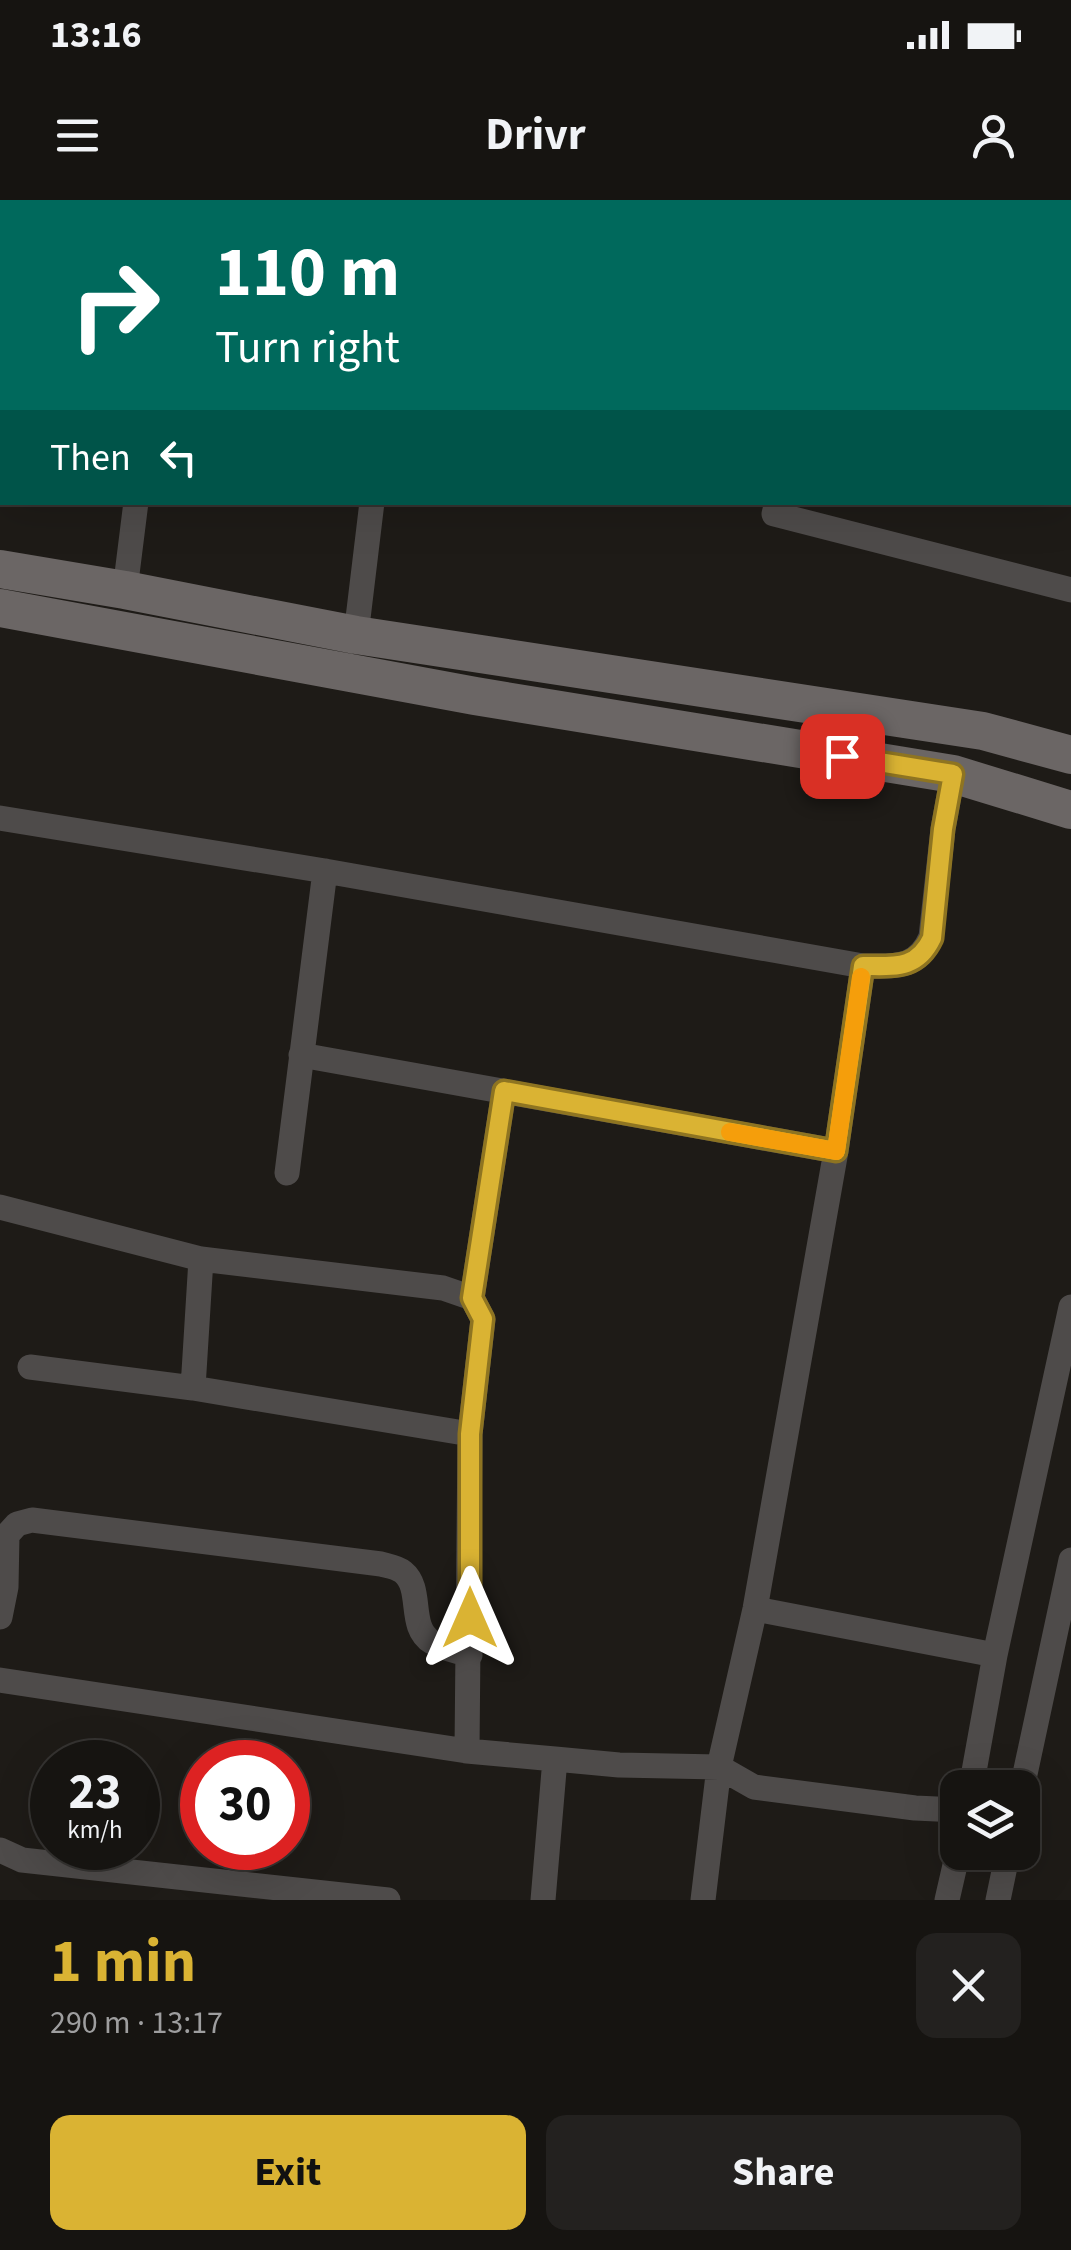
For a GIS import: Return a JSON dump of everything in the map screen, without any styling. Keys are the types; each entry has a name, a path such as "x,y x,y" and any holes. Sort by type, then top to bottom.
{"street":[{"path":"125,590 136,505"},
{"path":"356,635 372,505"},
{"path":"776,505 774,514 1071,590"},
{"path":"0,569 356,635 983,731 1071,755"},
{"path":"0,608 475,696 953,774 1071,810"},
{"path":"0,818 863,966 899,966 925,952 932,938 953,774"},
{"path":"287,1173 325,871"},
{"path":"704,1900 719,1767 756,1610 836,1151 863,966"},
{"path":"302,1055 836,1151"},
{"path":"467,1751 470,1434 483,1319 472,1298 504,1091"},
{"path":"0,1207 201,1259 443,1288 472,1298"},
{"path":"193,1388 201,1259"},
{"path":"974,1770 995,1655 1071,1307"},
{"path":"30,1367 193,1388 470,1434"},
{"path":"0,1617 7,1536 17,1524 32,1520 381,1564 401,1570 412,1583 423,1634 433,1643 470,1655"},
{"path":"1026,1770 1071,1560"},
{"path":"756,1610 995,1655"},
{"path":"0,1680 467,1751 619,1764 719,1767 754,1787 940,1809"},
{"path":"543,1900 555,1759"},
{"path":"0,1850 22,1860 388,1900"},
{"path":"948,1900 954,1870"},
{"path":"998,1900 1004,1870"}],"slow traffic":[{"path":"730,1132 836,1151 861,977"}],"route":[{"path":"470,1618 470,1434 483,1319 472,1298 504,1091 836,1151 863,966 912,962 925,952 932,938 953,774 842,756"}]}
